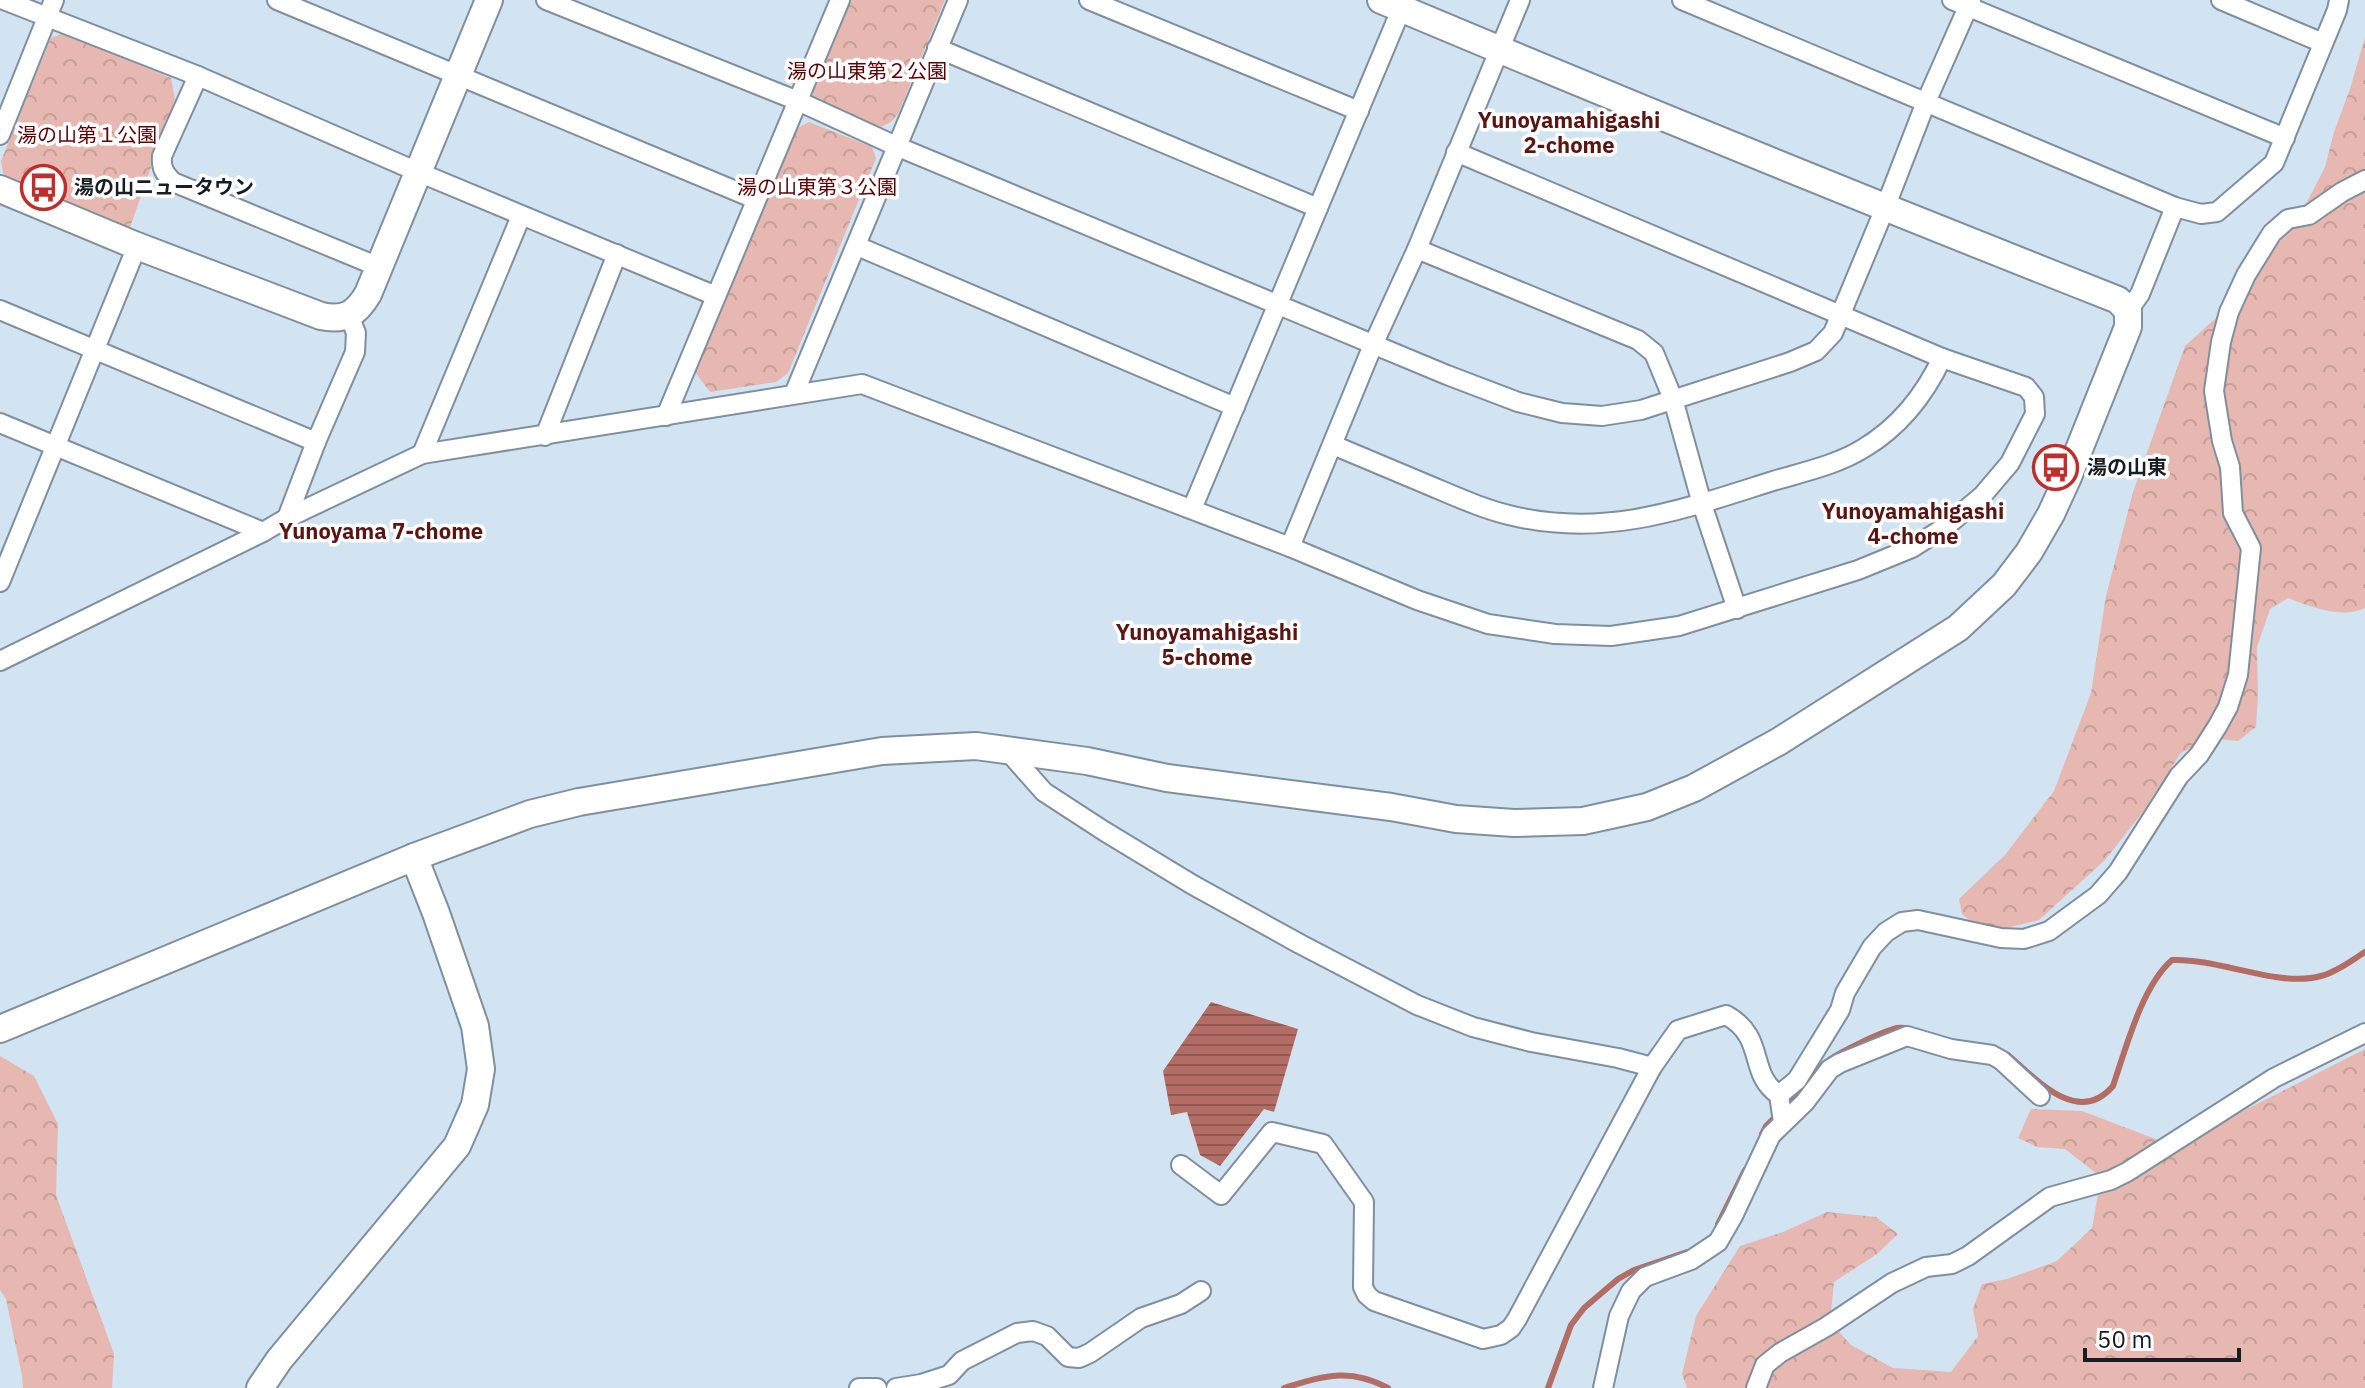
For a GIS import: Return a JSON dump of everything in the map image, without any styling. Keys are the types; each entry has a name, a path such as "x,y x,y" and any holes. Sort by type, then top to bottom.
{"street":[{"path":"4,0 198,76 521,216 716,296"},
{"path":"0,135 4,111 54,0"},
{"path":"277,0 755,199"},
{"path":"0,189 137,246 321,316 336,319 349,315 360,307 368,294 489,0"},
{"path":"546,0 798,101 896,146 1373,345 1518,402 1562,413 1602,416 1641,410 1816,351 1833,333 1964,2 2285,138"},
{"path":"794,394 958,0"},
{"path":"1089,0 1359,111"},
{"path":"1290,547 1520,0"},
{"path":"1682,0 2175,207 2201,214 2217,212 2274,163 2339,0"},
{"path":"2221,0 2323,43"},
{"path":"666,416 798,101 836,1"},
{"path":"1192,509 1359,111 1396,3 1499,50 2118,300 2128,311"},
{"path":"937,48 1318,208"},
{"path":"198,76 162,156 165,174 173,182 379,267"},
{"path":"0,661 422,454 862,384 1290,547 1417,600 1488,624 1555,634 1611,636 1679,626 1858,570 1912,548 1945,527 1982,496 2010,463 2035,414 2034,397 2026,387 1942,358 1456,152"},
{"path":"1779,1095 1797,1080 1840,1010 1845,993 1872,947 1886,932 1902,922 1918,920 2001,938 2024,939 2049,931 2098,895 2118,872 2179,776 2199,755 2217,727 2228,707 2238,675 2251,548 2233,513 2230,467 2222,441 2214,391 2229,312 2246,275 2272,233 2288,219 2309,215 2365,180"},
{"path":"0,1029 414,857 530,814 579,802 882,751 976,746 1006,749 1087,761 1167,778 1391,807 1456,819 1514,823 1583,821 1647,807 1694,788 1792,734 1958,628 2004,585 2029,552 2068,477 2128,327 2128,311 2140,294 2175,207"},
{"path":"422,454 521,216"},
{"path":"0,582 8,540 54,446 137,246"},
{"path":"857,246 1235,407"},
{"path":"1417,249 1638,340 1654,353 1673,399 1702,504 1737,609"},
{"path":"545,436 617,254"},
{"path":"0,310 316,442"},
{"path":"287,518 355,352 356,333 349,315"},
{"path":"1333,445 1465,500 1512,516 1591,525 1628,521 1702,504 1825,465 1863,449 1915,404 1942,358"},
{"path":"0,423 263,532"},
{"path":"1006,749 1044,792 1104,831 1193,885 1417,1005 1473,1027 1652,1067"},
{"path":"242,1388 266,1379 457,1146 475,1105 481,1069 475,1026 414,857"},
{"path":"1181,1165 1221,1195 1272,1132 1323,1144 1364,1202 1363,1287 1367,1295 1374,1301 1483,1339 1492,1339 1511,1328 1517,1319 1652,1067 1678,1030 1726,1015 1741,1023 1753,1041 1762,1076 1779,1095 1783,1122"},
{"path":"1756,1388 1765,1365 1780,1353 1892,1283 1926,1267 1952,1264 1968,1256 2050,1197 2111,1180 2127,1172 2274,1078 2365,1033"},
{"path":"1603,1388 1619,1316 1631,1291 1645,1277 1691,1260 1718,1242 1771,1135 1805,1102 1830,1069 1907,1036 1951,1049 1992,1055 2040,1096"},
{"path":"896,1388 949,1375 962,1361 1017,1333 1033,1331 1047,1336 1068,1357 1079,1358 1141,1318 1181,1304 1201,1291"},
{"path":"859,1388 877,1388"}],"green space":[{"name":"湯の山東第２公園","path":"847,0 945,0 898,114 881,127 813,99 812,85"},
{"name":"湯の山第１公園","path":"64,33 171,78 175,99 129,230 11,182 3,173 1,161 51,38"},
{"path":"2365,37 2365,608 2336,612 2288,598 2270,609 2257,647 2256,727 2238,741 2210,738 2181,753 2142,813 2105,860 2039,920 2002,929 1980,928 1962,914 1959,899 2005,855 2054,791 2091,693 2106,596 2133,492 2185,346 2229,306 2306,204 2325,167"},
{"name":"湯の山東第３公園","path":"809,122 872,147 876,158 788,373 776,382 710,392 695,372 794,130"},
{"path":"2365,1049 2365,1388 1687,1388 1682,1374 1696,1316 1740,1246 1783,1232 1827,1212 1876,1217 1898,1234 1877,1254 1834,1282 1830,1322 1851,1345 1893,1368 1951,1372 1978,1336 1973,1309 1982,1284 2007,1279 2057,1261 2092,1228 2101,1177 2065,1149 2037,1147 2018,1138 2031,1109 2082,1111 2166,1143 2184,1141"},
{"path":"0,1056 34,1076 58,1124 56,1195 114,1354 112,1388 23,1388 6,1299 0,1290"}],"shaded area":[{"path":"1211,1002 1298,1029 1274,1112 1264,1109 1220,1166 1200,1155 1187,1112 1171,1115 1163,1071"}],"waterway":[{"path":"2008,1055 2058,1095 2072,1101 2086,1102 2100,1097 2113,1086 2144,1001 2161,971 2172,960 2304,979 2333,972 2365,952"},
{"path":"1822,1066 1846,1050 1880,1034 1898,1028 1909,1029"},
{"path":"1786,1108 1806,1087"},
{"path":"1762,1134 1777,1115"},
{"path":"1718,1224 1745,1170"},
{"path":"1548,1388 1571,1325 1584,1308 1618,1279 1634,1270 1687,1252"},
{"path":"1284,1388 1336,1376 1361,1377 1388,1388"}],"place":[{"name":"湯の山ニュータウン","path":"43,187"},
{"name":"湯の山東","path":"2056,467"}],"district":[{"name":"Yunoyamahigashi 2-chome","path":"1569,132"},
{"name":"Yunoyamahigashi 4-chome","path":"1913,524"},
{"name":"Yunoyama 7-chome","path":"381,531"},
{"name":"Yunoyamahigashi 5-chome","path":"1207,644"}]}
